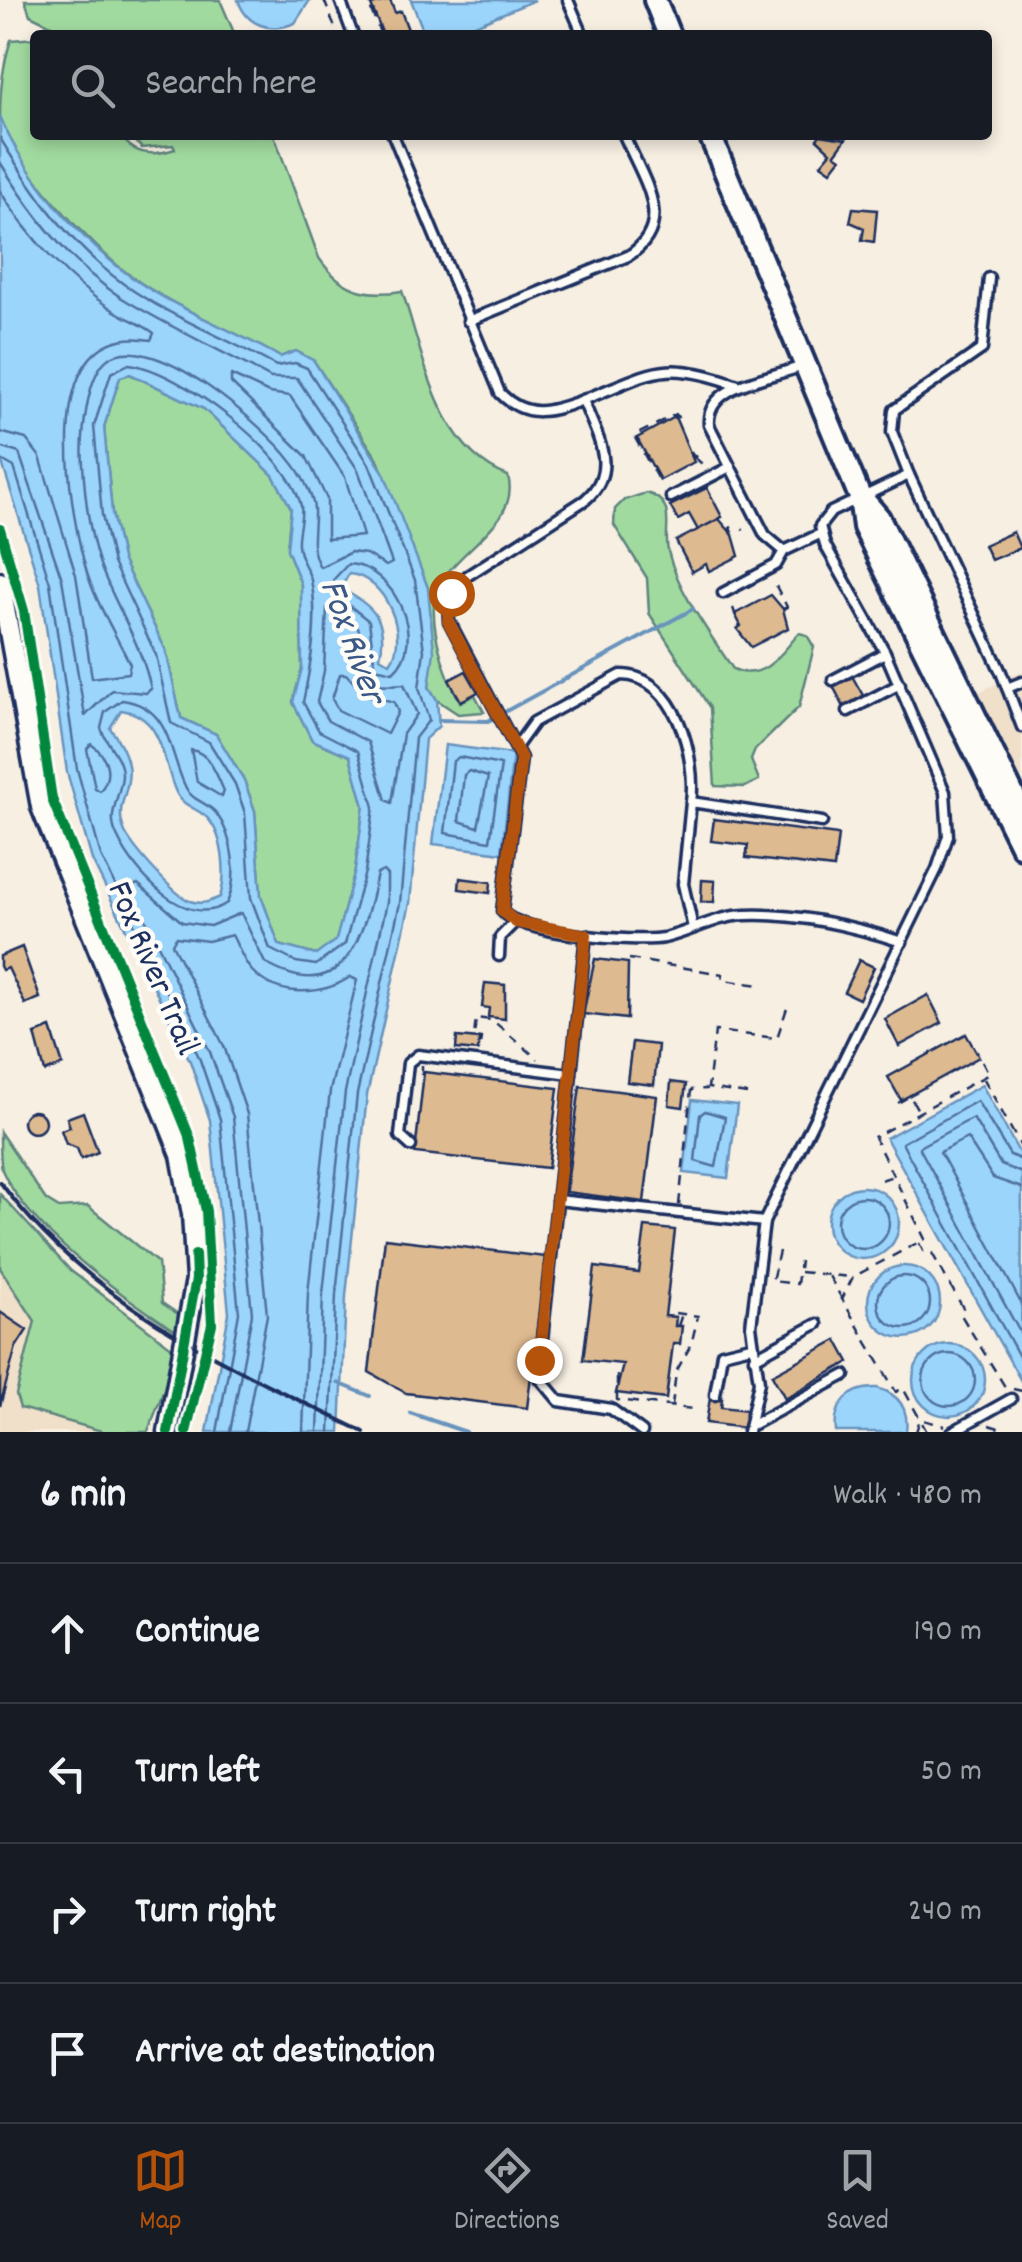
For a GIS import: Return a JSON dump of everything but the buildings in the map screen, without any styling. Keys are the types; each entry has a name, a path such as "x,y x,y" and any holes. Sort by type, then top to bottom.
{"main road":[{"path":"655,0 668,30"},
{"path":"712,140 860,497 864,527 1022,847"},
{"path":"860,497 879,518 1022,813"}],"street":[{"path":"0,582 41,807 156,1086 184,1169 196,1278 168,1432"}],"lane":[{"path":"340,0 351,30"},
{"path":"568,0 580,30"},
{"path":"395,140 495,384 512,403 537,413 666,368 704,373 738,385"},
{"path":"468,320 628,256 646,244 655,228 654,208 626,140"},
{"path":"989,278 982,349 968,362 907,396 894,410 892,432 1022,727"},
{"path":"784,551 765,535 708,416 717,401 738,385 806,365"},
{"path":"583,400 604,454 601,484 585,500 468,576 448,603 448,621 522,765 501,899 505,916 516,922 586,935 660,939 747,915 856,927 902,942"},
{"path":"671,497 730,467"},
{"path":"723,593 776,565 784,551 820,534 831,512 908,475"},
{"path":"750,1429 759,1382 750,1346 764,1222 945,850 949,821 944,792 886,652 820,534"},
{"path":"833,680 886,652"},
{"path":"516,747 534,722 621,675 636,675 661,692 692,755 684,884 693,928"},
{"path":"1007,688 1022,682"},
{"path":"848,711 900,684"},
{"path":"691,802 822,822"},
{"path":"499,956 500,937 516,922"},
{"path":"586,935 540,1382 558,1401 611,1409 642,1432"},
{"path":"412,1146 400,1136 408,1063 413,1058 423,1055 571,1074"},
{"path":"558,1200 764,1222"},
{"path":"754,1358 817,1324"},
{"path":"715,1395 722,1352 750,1346"},
{"path":"750,1429 845,1374"},
{"path":"954,1431 1011,1399"}],"path":[{"path":"324,0 336,30"},
{"path":"379,30 369,5 380,0"},
{"path":"657,478 634,436 676,414 680,421 684,419"},
{"path":"691,450 708,470"},
{"path":"694,456 703,452"},
{"path":"739,523 730,528 733,535 743,530"},
{"path":"776,586 787,607 783,609"},
{"path":"733,608 740,627"},
{"path":"629,959 723,974 722,980 760,985"},
{"path":"708,1088 715,1031 777,1038 787,1008"},
{"path":"477,1012 474,1037 481,1038 480,1044"},
{"path":"476,1018 492,1020 555,1072"},
{"path":"799,1272 853,1277 925,1239 874,1137 989,1074 977,1051"},
{"path":"422,1083 423,1058"},
{"path":"983,1078 1022,1149"},
{"path":"679,1204 691,1090 708,1088 747,1094"},
{"path":"898,1103 910,1096 919,1112"},
{"path":"881,1180 895,1175"},
{"path":"918,1242 922,1252 932,1253 963,1308 961,1315 1008,1392 1016,1387 1022,1391"},
{"path":"779,1252 772,1282 798,1284 800,1262"},
{"path":"828,1275 896,1392 903,1388 927,1432"},
{"path":"842,1299 853,1277"},
{"path":"678,1326 683,1313"},
{"path":"672,1406 676,1372 691,1345 698,1316 674,1314"},
{"path":"617,1375 617,1400 693,1408"},
{"path":"920,1419 954,1431"},
{"path":"916,1432 920,1419"},
{"path":"973,1420 1011,1432"}],"shaded area":[{"path":"1022,671 1022,789 973,695"},
{"path":"0,1251 123,1432 0,1432"}],"green space":[{"path":"25,0 220,0 233,30 62,30 30,15"},
{"path":"30,38 30,140 125,140 138,151 159,153 175,149 173,145 142,148 133,140 276,140 319,258 327,269 345,284 365,292 402,291 426,371 449,422 484,463 508,476 509,495 503,512 449,571 434,605 438,642 455,692 460,702 475,695 484,712 458,714 437,700 429,687 432,635 428,588 378,460 314,361 296,351 280,357 166,299 131,276 76,226 19,156 0,116 2,77 11,40"},
{"path":"130,374 204,409 273,475 291,508 287,549 301,584 302,668 293,702 312,740 350,756 364,806 355,870 336,941 316,955 279,945 261,896 255,811 244,780 216,734 181,718 166,651 122,559 112,513 104,427 120,377"},
{"path":"646,493 656,497 666,509 668,551 679,582 733,669 763,669 799,633 807,635 814,647 799,707 755,750 751,760 759,780 745,787 715,786 710,708 649,613 647,578 614,525 615,509 624,500"},
{"path":"0,1132 46,1200 59,1208 88,1206 158,1263 162,1303 184,1318 182,1330 176,1331 130,1300 79,1260 32,1215 2,1170"},
{"path":"0,1194 71,1271 173,1348 171,1371 148,1432 105,1432 20,1408 16,1395 35,1321 0,1268"}],"water":[{"path":"238,0 310,0 295,23 268,27 247,16"},
{"path":"411,0 535,0 463,30 423,30"},
{"name":"Fox River","path":"0,116 24,162 55,205 130,276 166,299 280,357 296,351 314,361 384,473 428,588 434,652 429,687 437,700 439,726 425,739 410,903 367,1095 346,1296 340,1432 207,1432 229,1313 210,1120 190,1061 92,860 67,772 40,585 0,456","holes":["130,374 204,409 273,475 291,508 287,549 301,584 302,668 293,702 312,740 350,756 364,806 355,870 336,940 316,955 279,945 261,896 255,811 244,780 216,734 181,718 166,651 122,559 112,513 104,427 120,377","349,574 373,585 390,609 397,638 390,663 380,657 382,634 377,617 345,591 343,584","121,710 135,714 153,730 177,795 204,815 216,831 223,866 220,897 202,903 183,897 129,839 121,819 128,763 110,728"]},
{"path":"445,745 513,754 502,853 433,844"},
{"path":"982,1085 1022,1158 1021,1381 886,1138"},
{"path":"692,1100 737,1105 728,1178 684,1173"},
{"path":"863,1187 888,1198 899,1223 888,1248 863,1259 838,1248 827,1223 838,1198"},
{"path":"904,1266 929,1277 940,1302 929,1327 904,1338 879,1327 868,1302 879,1277"},
{"path":"949,1344 974,1355 985,1380 974,1405 949,1416 924,1405 913,1380 924,1355"},
{"path":"877,1388 901,1404 906,1432 836,1432 837,1414 845,1400 858,1391"}],"waterway":[{"path":"439,720 488,721 693,609"},
{"path":"338,1383 370,1396"},
{"path":"410,1413 466,1432"}],"railway":[{"path":"0,1182 37,1226 120,1299 214,1357 364,1432"}],"cycle path":[{"name":"Fox River Trail","path":"0,529 24,611 52,799 190,1138 206,1211 212,1324 186,1432"},
{"path":"168,1432 196,1279 195,1255"}],"route":[{"path":"451,593 448,621 521,758 502,911 509,920 586,935 539,1360"}]}
